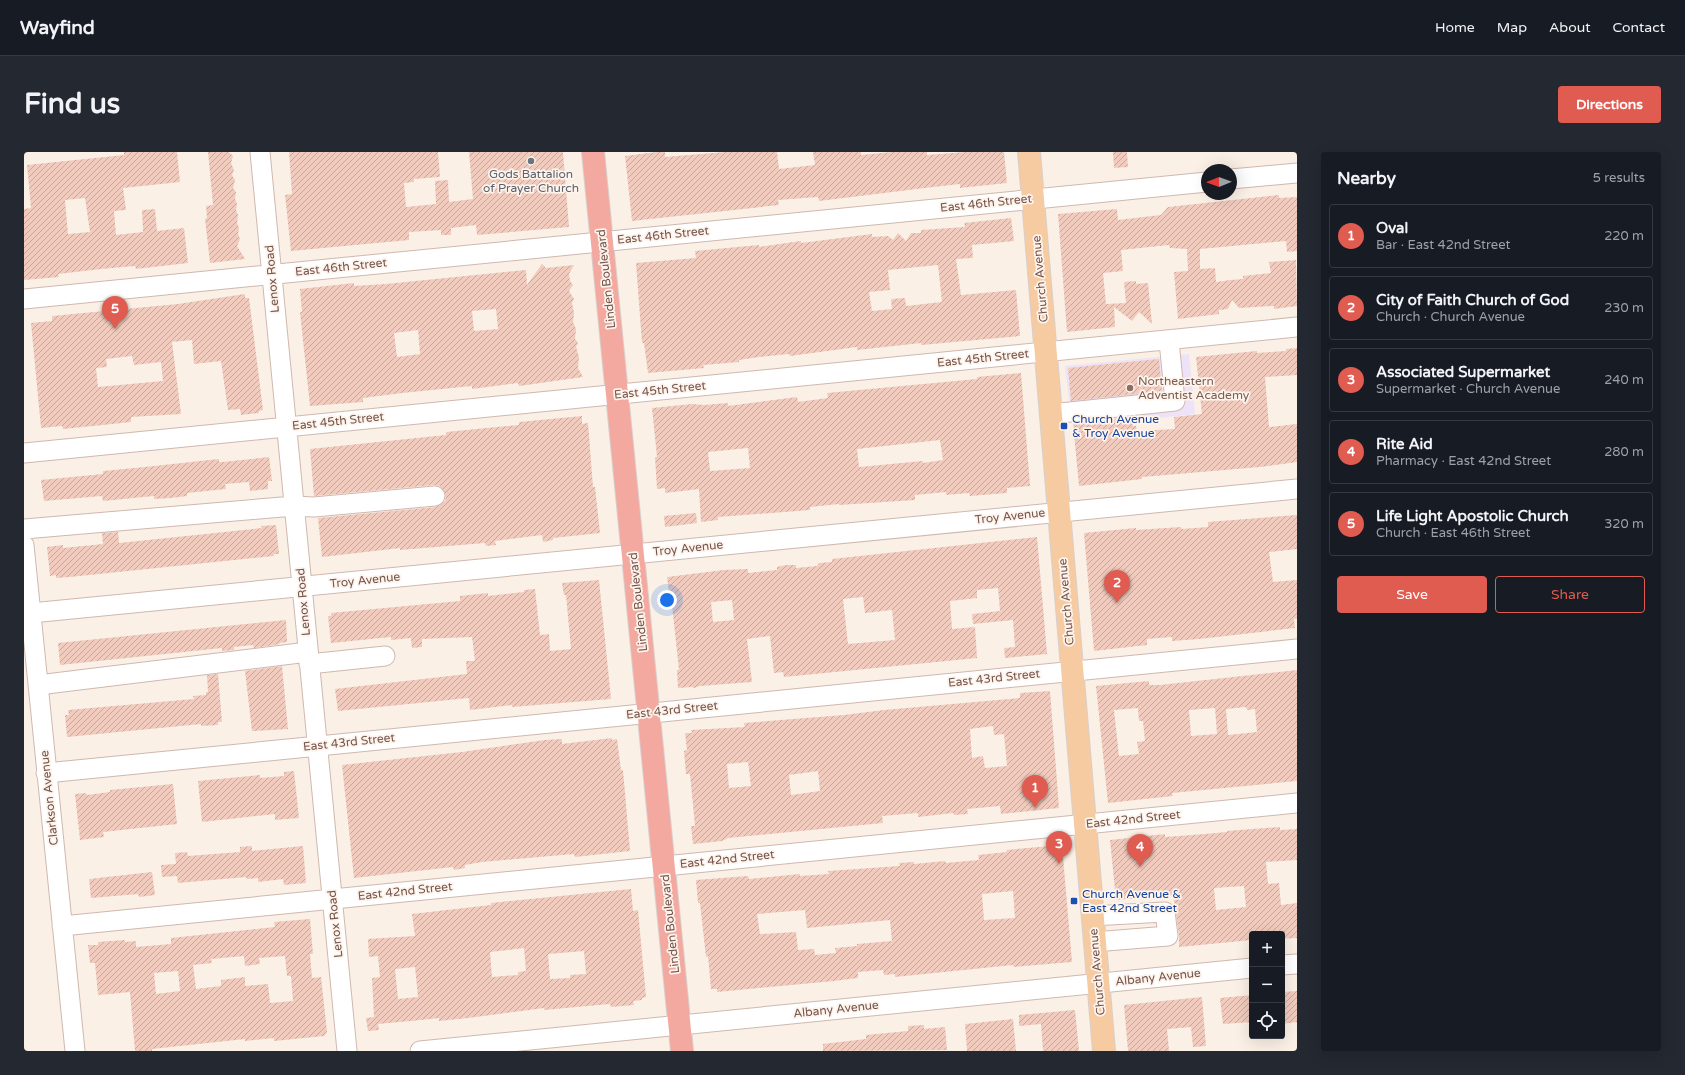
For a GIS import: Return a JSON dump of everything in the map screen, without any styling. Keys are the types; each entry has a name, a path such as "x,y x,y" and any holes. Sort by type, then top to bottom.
{"highway":[{"name":"Linden Boulevard","path":"594,152 682,1051"}],"main road":[{"name":"Church Avenue","path":"1030,152 1084,824 1104,1051"}],"street":[{"name":"Lenox Road","path":"260,152 347,1051"},
{"path":"1237,178 1297,173"},
{"name":"East 46th Street","path":"24,299 1201,183"},
{"name":"East 45th Street","path":"24,453 1169,341 1297,327"},
{"path":"1051,414 1175,401 1169,341"},
{"name":"Troy Avenue","path":"31,613 1059,511 1297,489"},
{"path":"24,529 294,506 314,507 435,496"},
{"name":"Clarkson Avenue","path":"24,545 74,1051"},
{"name":"East 43rd Street","path":"46,773 1072,670 1297,649"},
{"path":"38,685 308,658 384,656"},
{"name":"East 42nd Street","path":"62,926 1297,803"},
{"path":"1092,916 1165,912 1168,936 1094,942"},
{"path":"1285,965 1297,964"},
{"name":"Albany Avenue","path":"420,1051 1249,968"}],"shaded area":[{"name":"Northeastern Adventist Academy","path":"1189,354 1195,414 1141,420 1140,416 1136,416 1135,409 1071,416 1065,366"}],"building":[{"path":"124,152 177,152 180,182 123,188 126,210 114,211 116,235 143,232 142,210 155,209 157,231 184,228 188,263 136,269 135,266 101,269 58,274 59,277 24,280 24,209 31,208 27,165 124,155","holes":["85,198 90,232 68,234 65,200"]},
{"path":"208,152 229,152 233,156 231,163 234,170 232,175 235,180 233,188 236,192 235,199 238,215 237,223 240,239 237,246 245,259 210,263 205,219 207,218 206,206 213,205"},
{"path":"289,152 438,152 440,177 414,179 414,182 404,183 406,207 436,204 435,181 448,180 449,202 473,199 469,152 563,152 569,227 477,235 476,225 451,228 451,235 441,235 441,230 409,232 409,240 291,251 285,195 292,194"},
{"path":"665,152 665,157 726,152 777,152 779,169 815,165 813,152 861,152 861,155 892,152 927,152 927,155 966,152 1004,152 1007,183 960,188 960,184 819,201 818,197 778,200 779,205 632,221 625,156"},
{"path":"1113,152 1127,152 1128,167 1114,168"},
{"path":"1279,195 1279,198 1297,197 1297,251 1287,252 1286,241 1200,249 1200,269 1215,268 1216,282 1243,279 1243,276 1271,273 1269,262 1296,260 1297,306 1274,309 1274,306 1239,308 1232,300 1228,309 1219,310 1219,314 1178,319 1174,272 1188,271 1187,249 1170,248 1169,245 1121,250 1123,271 1103,273 1106,304 1126,303 1124,282 1136,281 1136,284 1148,283 1152,324 1139,312 1132,321 1114,307 1115,327 1067,332 1058,214 1117,209 1118,220 1161,215 1168,207"},
{"path":"1011,218 1014,241 972,245 973,258 956,259 961,295 1016,290 1020,336 921,345 921,343 857,350 857,347 790,356 789,354 759,357 739,360 739,362 703,365 704,368 648,373 644,343 642,343 636,263 696,258 695,251 759,245 759,247 801,241 801,243 872,234 872,237 888,236 893,240 898,233 906,241 911,233 921,233 921,230 965,227 964,223","holes":["938,265 942,302 906,306 905,298 891,299 892,309 872,311 869,292 890,290 888,270"]},
{"path":"542,264 546,268 574,265 569,274 570,281 573,285 569,291 574,299 572,303 574,313 573,322 576,329 575,339 578,343 576,347 579,357 578,368 583,377 519,386 518,383 472,389 472,386 402,393 363,398 363,402 310,406 300,312 302,312 300,289 354,283 354,286 386,284 526,270 527,285","holes":["496,309 498,329 474,331 472,311","418,330 420,354 397,357 394,333"]},
{"path":"245,294 245,298 249,298 263,410 259,411 259,413 241,415 240,409 228,410 221,361 194,364 192,340 172,342 181,414 131,417 131,422 63,429 62,426 41,428 31,323 52,321 52,316 178,304","holes":["132,356 134,365 161,362 163,381 98,387 96,368 107,367 106,359"]},
{"path":"1297,348 1297,375 1265,377 1269,427 1297,424 1297,462 1260,467 1142,477 1142,479 1079,486 1073,423 1132,417 1133,426 1136,426 1137,431 1175,429 1174,417 1202,414 1196,357 1257,351 1257,353 1286,351 1286,349"},
{"path":"1159,359 1162,391 1071,401 1068,368"},
{"path":"1021,373 1030,486 1007,488 1007,493 970,496 969,493 946,495 946,492 915,495 915,500 839,504 810,507 810,510 718,517 718,520 701,522 699,489 665,493 665,488 657,489 655,457 657,457 652,408 692,404 704,405 728,403 728,406 797,397 798,402 828,398 827,393 977,379 977,377","holes":["940,440 943,460 923,463 923,461 859,467 857,449","748,448 750,468 710,471 708,452"]},
{"path":"582,416 582,424 588,423 593,487 595,487 600,533 553,538 553,540 543,542 542,535 495,541 496,545 486,546 485,543 400,550 400,548 322,557 318,518 436,507 445,501 446,495 440,486 434,485 314,496 310,449 446,435 446,432 519,425 519,422"},
{"path":"269,457 272,481 268,481 268,489 250,491 249,482 225,484 226,489 187,493 187,496 171,498 154,499 154,496 103,501 102,496 44,501 41,480 103,474 103,471 219,459 219,462 223,462"},
{"path":"696,513 697,523 665,527 664,516"},
{"path":"1297,515 1297,549 1269,552 1273,582 1297,580 1297,619 1294,619 1295,628 1199,639 1172,641 1172,637 1147,639 1147,645 1094,651 1084,533 1136,528 1136,530 1208,527 1208,522"},
{"path":"276,525 279,554 274,554 274,556 70,577 56,578 56,575 50,576 47,547 63,545 63,548 103,544 102,533 118,532 119,543 262,528 261,526"},
{"path":"1037,537 1047,654 1005,658 1004,648 1015,647 1013,620 973,624 972,614 1000,611 998,588 977,590 977,598 950,601 952,629 975,627 977,658 784,677 783,672 774,673 770,636 747,639 752,682 700,686 694,688 678,688 677,670 679,670 671,596 667,577 724,570 748,569 748,573 777,570 777,567 786,565 796,565 796,568 817,566 819,563 832,562 832,559","holes":["863,597 865,613 892,610 895,640 848,644 843,599","732,600 734,620 713,622 711,602"]},
{"path":"599,580 611,699 512,707 512,705 470,710 469,698 338,711 335,689 467,674 466,661 475,661 472,637 422,639 422,647 412,648 411,638 391,640 391,637 331,643 328,616 331,616 331,613 460,601 460,596 488,593 488,596 524,592 524,590 535,589 540,635 549,634 550,651 571,649 566,595 564,595 562,583"},
{"path":"286,620 287,642 279,643 280,644 254,648 253,645 234,647 234,650 222,651 222,648 60,665 58,643"},
{"path":"282,666 288,729 252,731 245,671"},
{"path":"1297,670 1297,781 1172,793 1173,796 1108,803 1096,686 1149,681 1149,685","holes":["1246,707 1247,710 1255,709 1257,732 1228,735 1226,709","1138,708 1139,721 1143,721 1145,741 1137,742 1139,754 1119,756 1114,710","1215,708 1217,734 1191,736 1189,710"]},
{"path":"218,674 222,722 218,722 218,725 201,726 201,724 67,737 65,715 69,715 68,710 194,699 193,696 206,695 206,692 208,692 207,675"},
{"path":"1050,691 1059,808 1001,814 1000,806 967,809 968,814 954,815 953,813 918,817 918,813 882,816 883,823 728,838 722,841 693,844 691,826 695,826 690,774 686,774 684,751 687,750 685,733 692,733 691,730 745,727 744,723 1020,698 1020,693","holes":["993,726 994,735 1004,734 1007,766 985,768 983,756 972,758 970,729","748,762 751,786 729,788 727,764","818,771 820,791 791,795 789,775"]},
{"path":"612,738 612,740 617,739 621,770 623,770 630,851 575,857 574,854 482,862 465,865 465,868 454,870 453,867 354,878 342,765 462,752 545,740 562,739 562,744"},
{"path":"294,771 299,818 275,820 275,814 202,822 198,781 260,775 260,778 284,776 284,772"},
{"path":"173,784 177,824 103,832 104,837 80,840 75,794 86,793 87,795 110,792 110,790"},
{"path":"1280,827 1280,830 1297,829 1297,860 1266,862 1268,884 1279,883 1281,905 1297,903 1297,938 1285,939 1285,931 1249,931 1249,940 1179,947 1179,935 1173,895 1116,900 1110,840 1165,834 1165,837","holes":["1244,886 1246,907 1216,910 1214,888"]},
{"path":"1062,845 1072,962 1014,967 1013,965 895,977 895,974 884,975 883,970 858,972 858,978 834,981 717,992 717,989 711,989 708,956 706,957 696,880 748,876 749,879 800,874 800,876 829,874 828,871 900,866 899,863 914,862 914,864 945,861 946,863 979,860 978,855 1007,852 1006,850","holes":["1013,891 1015,918 984,920 982,894","805,910 807,928 890,920 892,941 857,944 857,946 835,948 836,953 815,955 814,949 798,950 796,932 760,934 757,914"]},
{"path":"252,846 252,851 303,846 306,883 284,885 283,879 258,882 258,878 247,879 246,877 178,883 177,876 162,877 161,865 176,864 175,853 187,852 188,856 240,852 240,847"},
{"path":"152,872 155,895 139,897 138,894 91,898 89,879"},
{"path":"631,889 633,911 638,910 646,997 642,998 642,1000 633,1001 634,1005 611,1007 610,1004 544,1010 544,1008 439,1021 439,1018 378,1024 379,1030 368,1031 366,1018 374,1017 372,978 380,977 378,956 369,957 368,939 415,936 412,914 491,905 491,903","holes":["524,948 526,971 518,972 518,975 492,977 490,952","584,951 586,974 570,975 570,978 550,979 548,954","415,967 418,997 398,999 395,969"]},
{"path":"310,919 313,954 310,954 312,978 321,977 327,1032 324,1036 274,1041 274,1038 245,1041 245,1039 152,1049 152,1051 135,1051 130,992 98,995 95,963 90,963 88,945 98,945 98,942 125,940 125,942 136,941 136,947 171,944 171,938 275,927 274,922","holes":["244,956 245,966 260,964 259,958 285,956 287,976 291,976 293,1001 270,1003 268,984 245,986 245,977 221,980 221,986 196,989 193,965 212,963 211,959","178,971 180,991 156,994 154,973"]},
{"path":"1297,991 1297,1022 1285,1024 1285,992"},
{"path":"1249,995 1249,1022 1223,1024 1220,998"},
{"path":"1202,997 1206,1046 1193,1047 1191,1027 1167,1029 1169,1051 1128,1051 1124,1005"},
{"path":"1075,1010 1079,1051 1043,1051 1041,1024 1019,1026 1019,1015"},
{"path":"1013,1019 1016,1051 967,1051 965,1024"},
{"path":"924,1025 924,1029 945,1027 947,1050 823,1051 823,1044 866,1039 866,1035 908,1031 908,1026"}],"place":[{"name":"Gods Battalion of Prayer Church","path":"531,161"},
{"name":"Life Light Apostolic Church","path":"115,329"},
{"name":"Northeastern Adventist Academy","path":"1130,388"},
{"name":"Church Avenue & Troy Avenue","path":"1064,426"},
{"name":"City of Faith Church of God","path":"1117,603"},
{"name":"Oval","path":"1035,808"},
{"name":"Associated Supermarket","path":"1059,864"},
{"name":"Rite Aid","path":"1140,867"},
{"name":"Church Avenue & East 42nd Street","path":"1074,901"}]}
